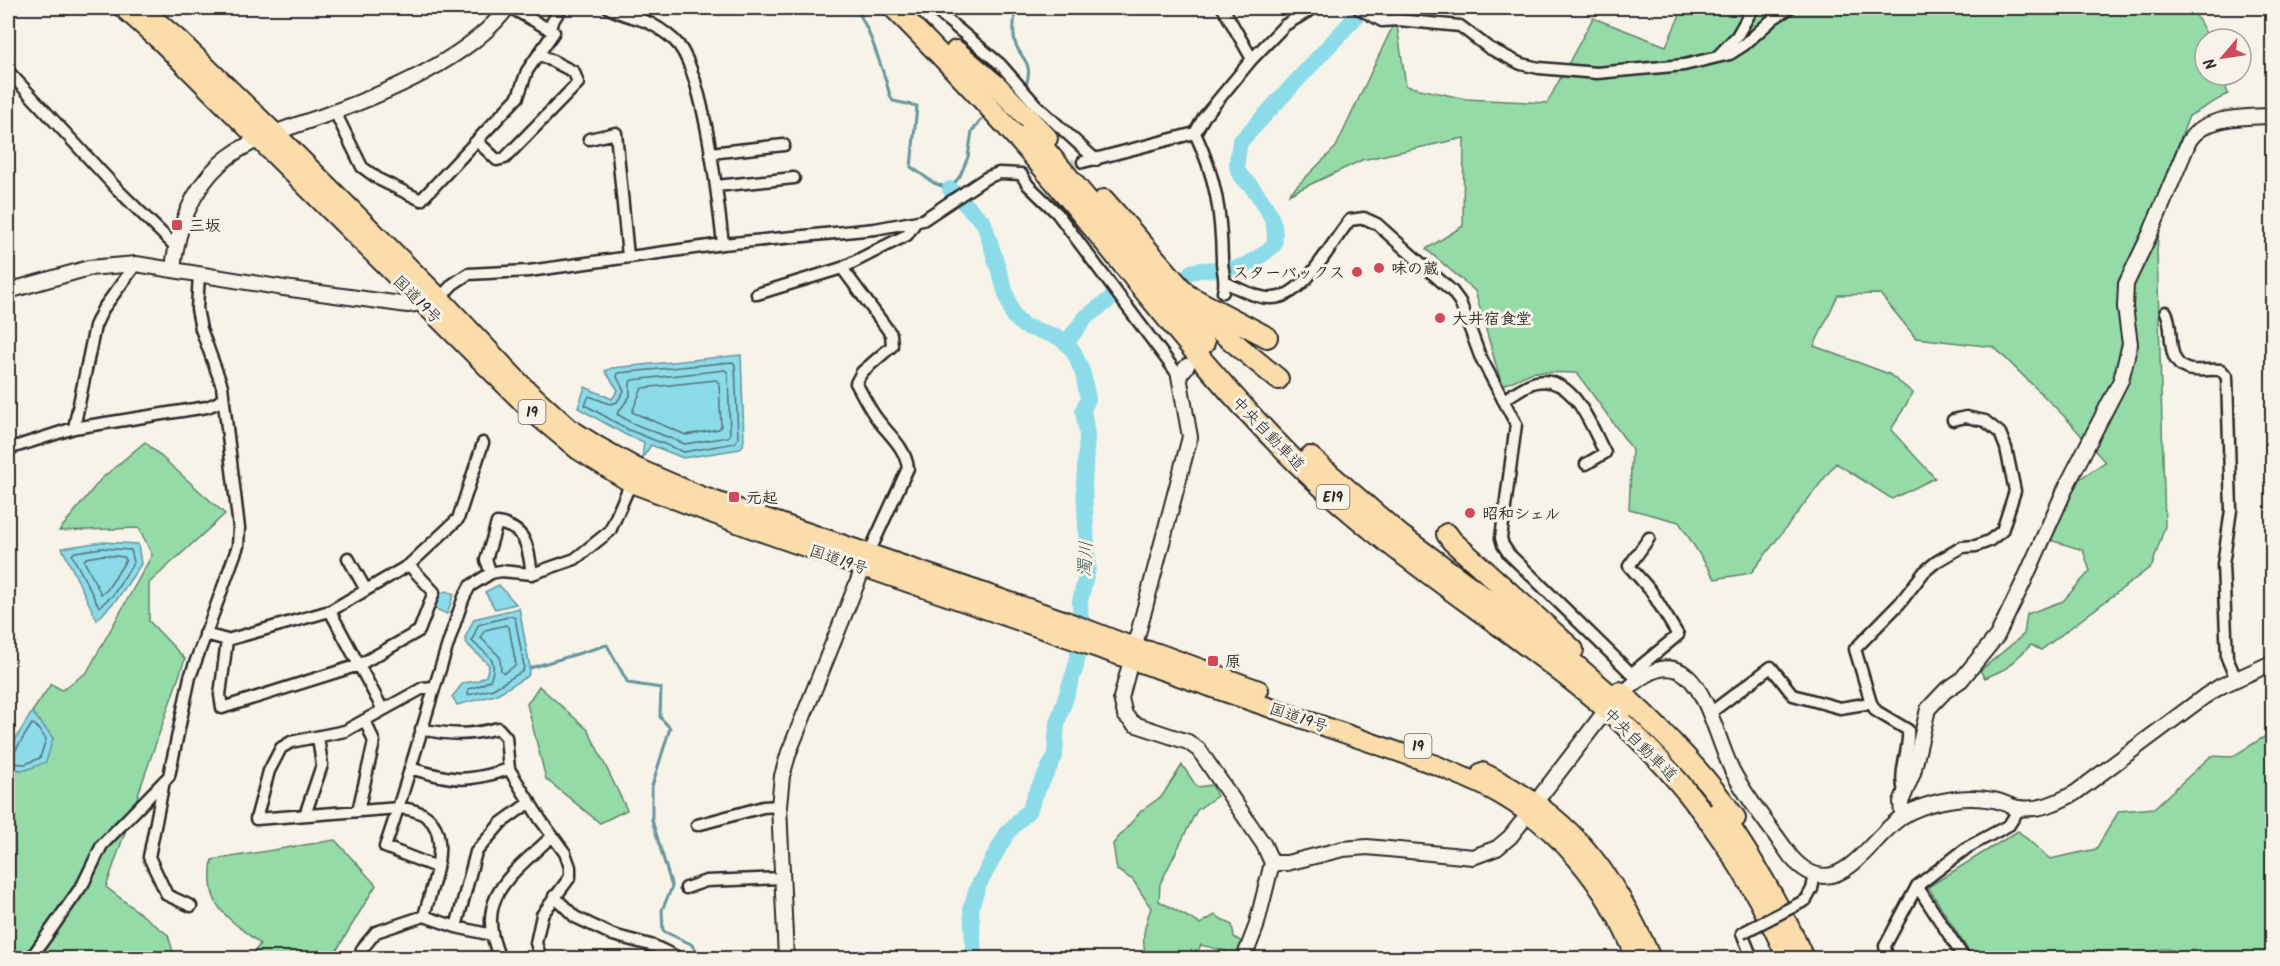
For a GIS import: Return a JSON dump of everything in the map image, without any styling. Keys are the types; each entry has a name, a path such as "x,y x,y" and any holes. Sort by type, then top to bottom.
{"highway":[{"name":"国道19号","path":"123,8 160,41 554,432 578,450 634,476 746,512 866,560 1060,627 1436,765 1486,787 1521,808 1574,853 1611,904 1636,958"},
{"name":"国道19号","path":"142,8 178,39 275,133 440,298 524,387 568,427 634,476"},
{"name":"中央自動車道","path":"894,8 1000,119 1050,176 1212,373 1300,466 1392,547 1519,639 1602,705 1634,734 1672,774 1710,820 1744,871 1788,958"},
{"name":"中央自動車道","path":"913,8 956,51 1053,158 1221,364 1271,419 1309,456 1400,535 1573,663 1619,702 1684,768 1747,851 1775,899 1803,958"},
{"path":"956,51 997,86 1018,108 1129,227 1208,321 1278,379"},
{"path":"1186,295 1266,337"},
{"path":"1447,534 1652,722 1720,797 1739,824 1747,851"},
{"name":"国道19号","path":"1134,654 1158,653 1444,756 1510,786 1560,822 1599,864 1619,892 1652,958"},
{"path":"1779,937 1782,958"}],"street":[{"path":"173,269 175,246 190,204 204,182 223,161 258,140 392,90 466,48 509,8 554,32 527,71 518,97 421,200 380,180 362,167 335,112"},
{"path":"548,29 561,8"},
{"path":"609,8 656,26 676,42 686,56 694,76 710,153 723,244"},
{"path":"933,8 999,64 1036,105 1096,160"},
{"path":"1223,8 1252,59"},
{"path":"1083,162 1195,133 1204,117 1252,59 1286,25 1314,8"},
{"path":"1358,8 1382,21 1398,20 1460,26 1503,56 1539,68 1597,73 1684,65 1730,54 1790,8"},
{"path":"1718,56 1737,36 1753,8"},
{"path":"477,141 497,160 505,158 578,83 574,72 539,54"},
{"path":"8,71 118,190 175,246"},
{"path":"1902,815 1901,802 1913,773 1928,709 1945,691 1961,680 1997,636 2067,483 2121,380 2130,344 2125,307 2126,284 2150,234 2189,141 2199,130 2220,121 2241,117 2272,116"},
{"path":"1195,133 1212,176 1220,206 1225,287 1271,299 1292,292 1326,255 1350,220 1364,218 1377,224 1457,297 1480,356 1514,418 1516,434 1501,538 1503,545 1509,554 1632,681"},
{"path":"589,139 616,134 628,256"},
{"path":"710,153 784,145"},
{"path":"440,298 453,284 468,274 529,271 723,244 915,223 986,178 999,173 1021,174 1028,185 1057,213 1183,371 1190,437 1121,698 1125,715 1134,724 1188,742 1198,750 1264,845 1272,863 1256,927 1244,958"},
{"path":"716,186 794,178"},
{"path":"757,294 842,268 907,235 915,223"},
{"path":"8,291 90,268 136,264 408,305 422,303"},
{"path":"74,428 95,326 103,309 136,264"},
{"path":"786,958 779,806 782,776 789,752 866,560 908,468 906,458 895,440 876,419 856,383 862,372 892,346 891,334 842,268"},
{"path":"32,958 83,885 102,845 169,776 187,688 238,546 240,528 222,386 201,329 196,292 199,274"},
{"path":"2166,312 2170,320 2173,354 2180,365 2188,369 2221,370 2227,377 2231,510 2223,565 2227,658 2236,680"},
{"path":"1503,400 1538,382 1548,381 1566,389 1575,399 1605,453 1586,464"},
{"path":"8,449 74,428 207,407 223,398"},
{"path":"1904,791 1901,783 1909,740 1908,729 1876,711 1871,703 1856,649 1900,603 1924,572 1936,562 1962,546 1976,546 1989,541 2002,531 2015,491 2006,448 2000,433 1985,421 1966,417 1953,420"},
{"path":"205,634 227,640 330,611 409,565 458,519 483,443"},
{"path":"436,867 385,847 464,597 470,586 491,573 501,571 532,574 575,559 610,531 634,476"},
{"path":"491,573 486,560 497,524 509,525 526,542 532,574"},
{"path":"1632,681 1678,635 1652,591 1629,566 1649,538"},
{"path":"348,558 366,590"},
{"path":"227,640 220,695 222,708 359,665 419,631 434,592 409,565"},
{"path":"330,611 383,710"},
{"path":"1632,681 1656,670 1679,672 1697,685 1710,713 1723,752 1742,786 1791,857 1803,868 1815,874 1831,875 1849,868 1902,815 1931,802 1971,798 1994,800 2019,808 2056,804 2075,793 2205,696 2272,663"},
{"path":"1710,713 1771,667 1793,695 1840,708 1871,703"},
{"path":"424,916 436,867 440,860 440,846 431,822 425,816 412,809 399,808 256,819 269,771 281,748 291,742 345,731 423,688 434,687"},
{"path":"1542,794 1600,718"},
{"path":"358,811 374,741 365,720"},
{"path":"421,729 451,735 478,734 498,728 506,736 509,769 565,853 570,867 570,877 542,915 536,943 541,958"},
{"path":"305,815 322,765 318,737"},
{"path":"410,768 446,779 479,779 509,769"},
{"path":"164,781 149,858 167,895 191,906"},
{"path":"456,927 476,852 501,823 530,802"},
{"path":"697,825 763,807 779,806"},
{"path":"1887,958 1885,946 1917,886 1968,847 2009,825 2019,808"},
{"path":"1272,863 1287,863 1343,849 1367,847 1473,857 1497,848 1521,823"},
{"path":"500,958 492,935 490,919 496,892 552,836"},
{"path":"1752,958 1742,933 1806,900 1812,889 1815,874"},
{"path":"687,888 706,881 783,878"},
{"path":"1917,886 1964,958"},
{"path":"554,896 575,916 604,931 654,946 679,958"},
{"path":"372,958 361,956 376,932 424,916 456,927 492,935"}],"green space":[{"path":"1683,8 2192,8 2202,27 2193,27 2193,87 2226,87 2228,94 2189,116 2163,184 2157,251 2165,526 2152,566 2041,650 2031,645 2005,669 1985,678 1980,671 2024,634 2027,614 2063,601 2090,571 2083,550 2050,540 2078,480 2105,462 2064,416 1994,347 1916,338 1880,294 1838,295 1814,346 1889,374 1913,393 1891,430 1935,478 1892,499 1836,463 1751,573 1715,579 1679,522 1629,509 1632,449 1577,373 1533,372 1502,386 1475,291 1426,249 1463,226 1464,138 1362,160 1288,195 1336,147 1396,19 1406,86 1466,99 1547,103 1593,18 1666,46"},
{"path":"145,442 225,514 149,583 149,621 185,659 106,887 168,935 175,958 8,958 8,769 26,770 53,738 32,712 51,684 62,690 87,672 152,555 139,528 59,531 101,479"},
{"path":"539,686 588,730 627,810 600,823 546,779 527,704"},
{"path":"2272,732 2272,958 2188,958 2176,951 2165,949 2141,958 1973,958 1928,887 2018,831 2050,859 2096,849 2119,811 2154,808 2211,756 2232,757"},
{"path":"1182,765 1197,787 1212,785 1217,796 1197,810 1160,884 1159,901 1200,924 1215,915 1232,925 1234,937 1242,942 1236,958 1222,958 1226,951 1201,945 1194,958 1147,958 1144,939 1151,908 1133,880 1117,870 1113,844 1141,811 1162,796"},
{"path":"335,840 376,885 332,958 250,958 260,944 228,918 215,900 212,890 212,860"}],"water":[{"path":"741,355 744,439 740,449 683,458 651,445 642,459 644,442 626,435 578,408 585,387 612,399 618,390 605,371 612,368"},
{"path":"102,542 138,544 141,564 118,598 97,620 62,548"},
{"path":"499,585 516,604 495,609 485,592"},
{"path":"446,591 454,594 447,614 434,608 439,594"},
{"path":"519,608 530,668 528,676 495,695 457,705 452,697 463,683 477,681 486,676 489,665 467,644 465,638 474,619"},
{"path":"32,712 53,738 46,762 26,770 8,769 8,751"}],"waterway":[{"path":"856,8 865,24 893,101 917,106 911,167 934,183 950,189 960,176 968,157 972,131 984,117"},
{"path":"1015,8 1014,38 1027,65 1027,82"},
{"path":"1191,272 1237,268 1254,260 1274,245 1274,228 1269,213 1241,176 1237,167 1240,142 1364,8"},
{"name":"濁川","path":"950,189 984,223 1013,316 1024,326 1058,337 1066,343 1074,352 1083,374 1088,399 1083,410 1087,435 1084,485 1088,568 1080,601 1081,634 1076,666 1057,724 1055,756 1030,809 1007,833 978,886 971,907 974,958"},
{"path":"1066,343 1086,317 1113,297"},
{"path":"530,668 607,645 628,683 661,688 660,717 670,728 652,786 652,820 672,887 662,910 663,931 691,944 702,958"}],"tunnel":[{"path":"1021,174 1083,162"}],"place":[{"name":"三坂","path":"177,225"},
{"name":"味の蔵","path":"1379,268"},
{"name":"スターバックス","path":"1357,272"},
{"name":"大井宿食堂","path":"1440,318"},
{"name":"元起","path":"734,497"},
{"name":"昭和シェル","path":"1470,513"},
{"name":"原","path":"1213,661"}]}
